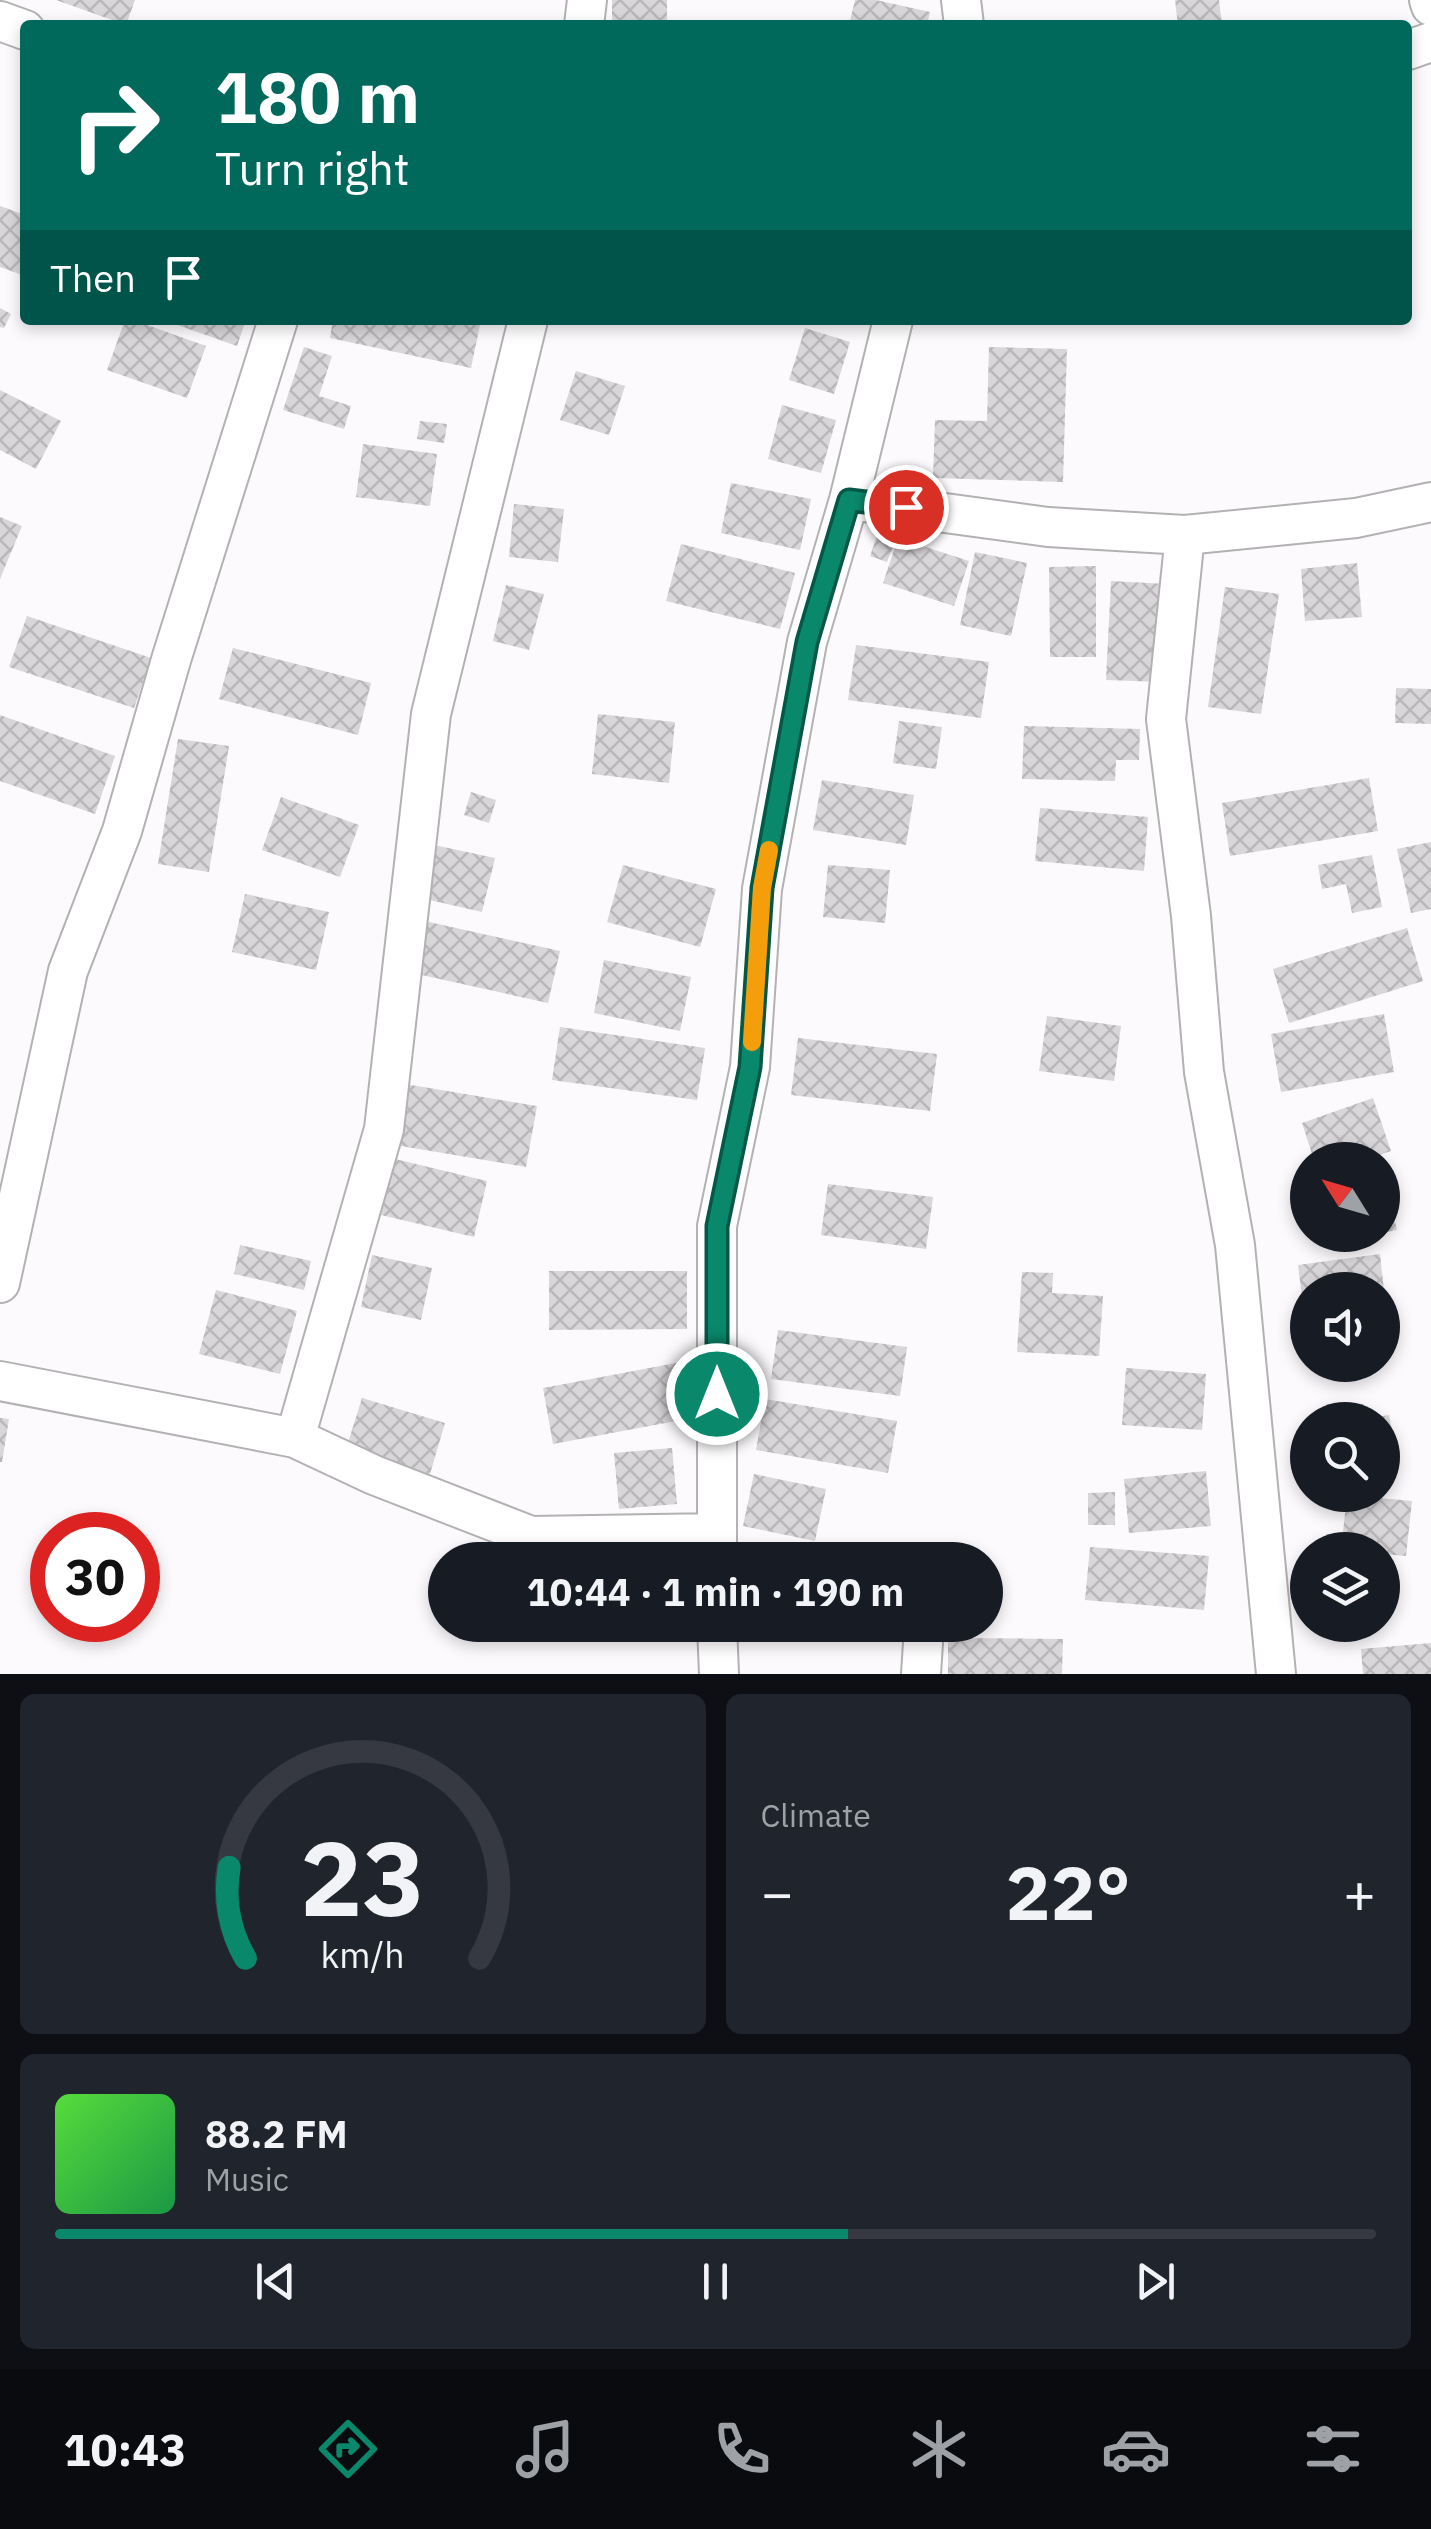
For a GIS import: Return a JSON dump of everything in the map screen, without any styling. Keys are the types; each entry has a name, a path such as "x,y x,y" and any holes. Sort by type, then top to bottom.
{"street":[{"path":"0,1283 68,971 122,831 170,660 276,325"},
{"path":"295,1438 384,1128 431,714 527,325"},
{"path":"717,1542 717,1226 750,1067 765,870 807,642 849,500 892,325"},
{"path":"849,500 1048,527 1185,535 1356,518 1431,502"},
{"path":"1185,535 1166,719 1191,916 1204,1072 1235,1245 1276,1674"},
{"path":"0,1382 295,1438 374,1475 531,1536 632,1542"},
{"path":"718,1642 719,1674"}],"building":[{"path":"56,0 135,0 128,20 112,20"},
{"path":"612,0 667,0 667,20 612,20"},
{"path":"855,0 876,0 930,12 928,20 850,20"},
{"path":"1175,0 1219,0 1221,20 1177,20"},
{"path":"0,206 20,213 20,274 0,267"},
{"path":"0,308 11,314 4,328 0,327"},
{"path":"123,325 147,325 206,346 187,398 107,370"},
{"path":"177,325 244,325 237,346"},
{"path":"332,325 480,325 471,368 330,338"},
{"path":"805,328 850,342 834,394 789,380"},
{"path":"304,347 332,356 319,396 351,406 344,429 283,410"},
{"path":"989,347 1067,349 1063,482 933,478 935,420 987,421"},
{"path":"576,371 625,386 609,435 560,420"},
{"path":"0,390 61,421 36,469 0,450"},
{"path":"782,405 836,420 821,473 768,459"},
{"path":"420,421 447,424 444,443 417,439"},
{"path":"363,444 437,454 430,506 356,497"},
{"path":"731,483 811,499 800,550 721,533"},
{"path":"514,504 564,509 558,562 509,557"},
{"path":"0,517 22,526 0,579"},
{"path":"880,527 898,534 887,562 870,556"},
{"path":"898,538 969,561 954,606 883,583"},
{"path":"681,544 795,573 780,629 666,601"},
{"path":"975,552 1027,563 1011,636 960,625"},
{"path":"1357,563 1362,617 1305,621 1301,569"},
{"path":"1096,566 1096,657 1050,657 1049,567"},
{"path":"1111,581 1167,584 1162,682 1106,680"},
{"path":"506,585 544,594 529,650 493,641"},
{"path":"1225,587 1279,594 1261,714 1208,707"},
{"path":"27,616 151,658 134,708 9,667"},
{"path":"856,645 989,662 981,718 848,700"},
{"path":"233,648 371,683 358,735 219,699"},
{"path":"1396,688 1431,689 1431,724 1395,723"},
{"path":"598,714 675,722 669,783 592,774"},
{"path":"0,715 115,756 95,814 0,781"},
{"path":"899,721 942,727 936,769 893,763"},
{"path":"1024,726 1140,729 1139,760 1116,760 1115,781 1022,779"},
{"path":"178,739 229,746 209,872 158,864"},
{"path":"1369,778 1378,831 1230,856 1222,803"},
{"path":"822,780 914,795 906,845 813,830"},
{"path":"471,792 496,800 489,823 464,815"},
{"path":"281,797 359,825 340,877 262,850"},
{"path":"1040,808 1148,817 1144,871 1035,861"},
{"path":"1431,842 1431,909 1411,913 1397,849"},
{"path":"434,845 495,858 482,912 421,898"},
{"path":"1372,855 1382,907 1352,913 1346,884 1322,889 1318,865"},
{"path":"623,865 716,889 700,947 607,922"},
{"path":"828,865 890,870 885,923 823,917"},
{"path":"245,894 329,912 316,970 232,952"},
{"path":"420,920 560,951 548,1003 408,972"},
{"path":"1407,928 1423,981 1289,1023 1273,969"},
{"path":"604,960 691,977 680,1031 594,1013"},
{"path":"1384,1014 1394,1072 1281,1092 1271,1034"},
{"path":"1047,1016 1121,1026 1114,1081 1039,1071"},
{"path":"560,1027 705,1048 697,1100 552,1080"},
{"path":"798,1038 937,1054 930,1111 791,1095"},
{"path":"405,1084 537,1106 526,1167 395,1145"},
{"path":"1373,1098 1388,1142 1308,1142 1302,1123"},
{"path":"395,1159 487,1181 474,1237 381,1215"},
{"path":"828,1184 933,1197 926,1249 821,1235"},
{"path":"240,1245 311,1261 304,1290 234,1274"},
{"path":"1380,1254 1382,1272 1299,1272 1298,1265"},
{"path":"372,1255 432,1268 421,1320 361,1307"},
{"path":"549,1271 687,1271 687,1329 549,1330"},
{"path":"1022,1272 1053,1273 1052,1293 1103,1296 1099,1356 1017,1352"},
{"path":"216,1290 297,1311 280,1374 199,1354"},
{"path":"778,1330 907,1347 900,1396 771,1379"},
{"path":"676,1363 687,1419 553,1444 543,1388"},
{"path":"1126,1368 1206,1374 1202,1430 1122,1425"},
{"path":"362,1398 445,1423 430,1474 346,1449"},
{"path":"765,1399 897,1421 888,1473 756,1450"},
{"path":"0,1418 9,1419 2,1462 0,1462"},
{"path":"672,1448 677,1504 619,1509 614,1453"},
{"path":"1206,1471 1211,1526 1129,1533 1124,1479"},
{"path":"754,1474 826,1489 815,1541 743,1526"},
{"path":"1115,1492 1115,1525 1088,1525 1088,1493"},
{"path":"1400,1500 1412,1501 1406,1556 1400,1556 1400,1532 1343,1532 1345,1512 1400,1512"},
{"path":"1090,1547 1209,1556 1204,1610 1085,1600"},
{"path":"1063,1639 1062,1674 948,1674 948,1642"},
{"path":"1431,1643 1431,1674 1363,1674 1361,1649"}],"slow traffic":[{"path":"752,1042 762,888 769,850"}],"route":[{"path":"717,1394 717,1226 750,1067 762,888 807,642 849,500 906,507"}]}
